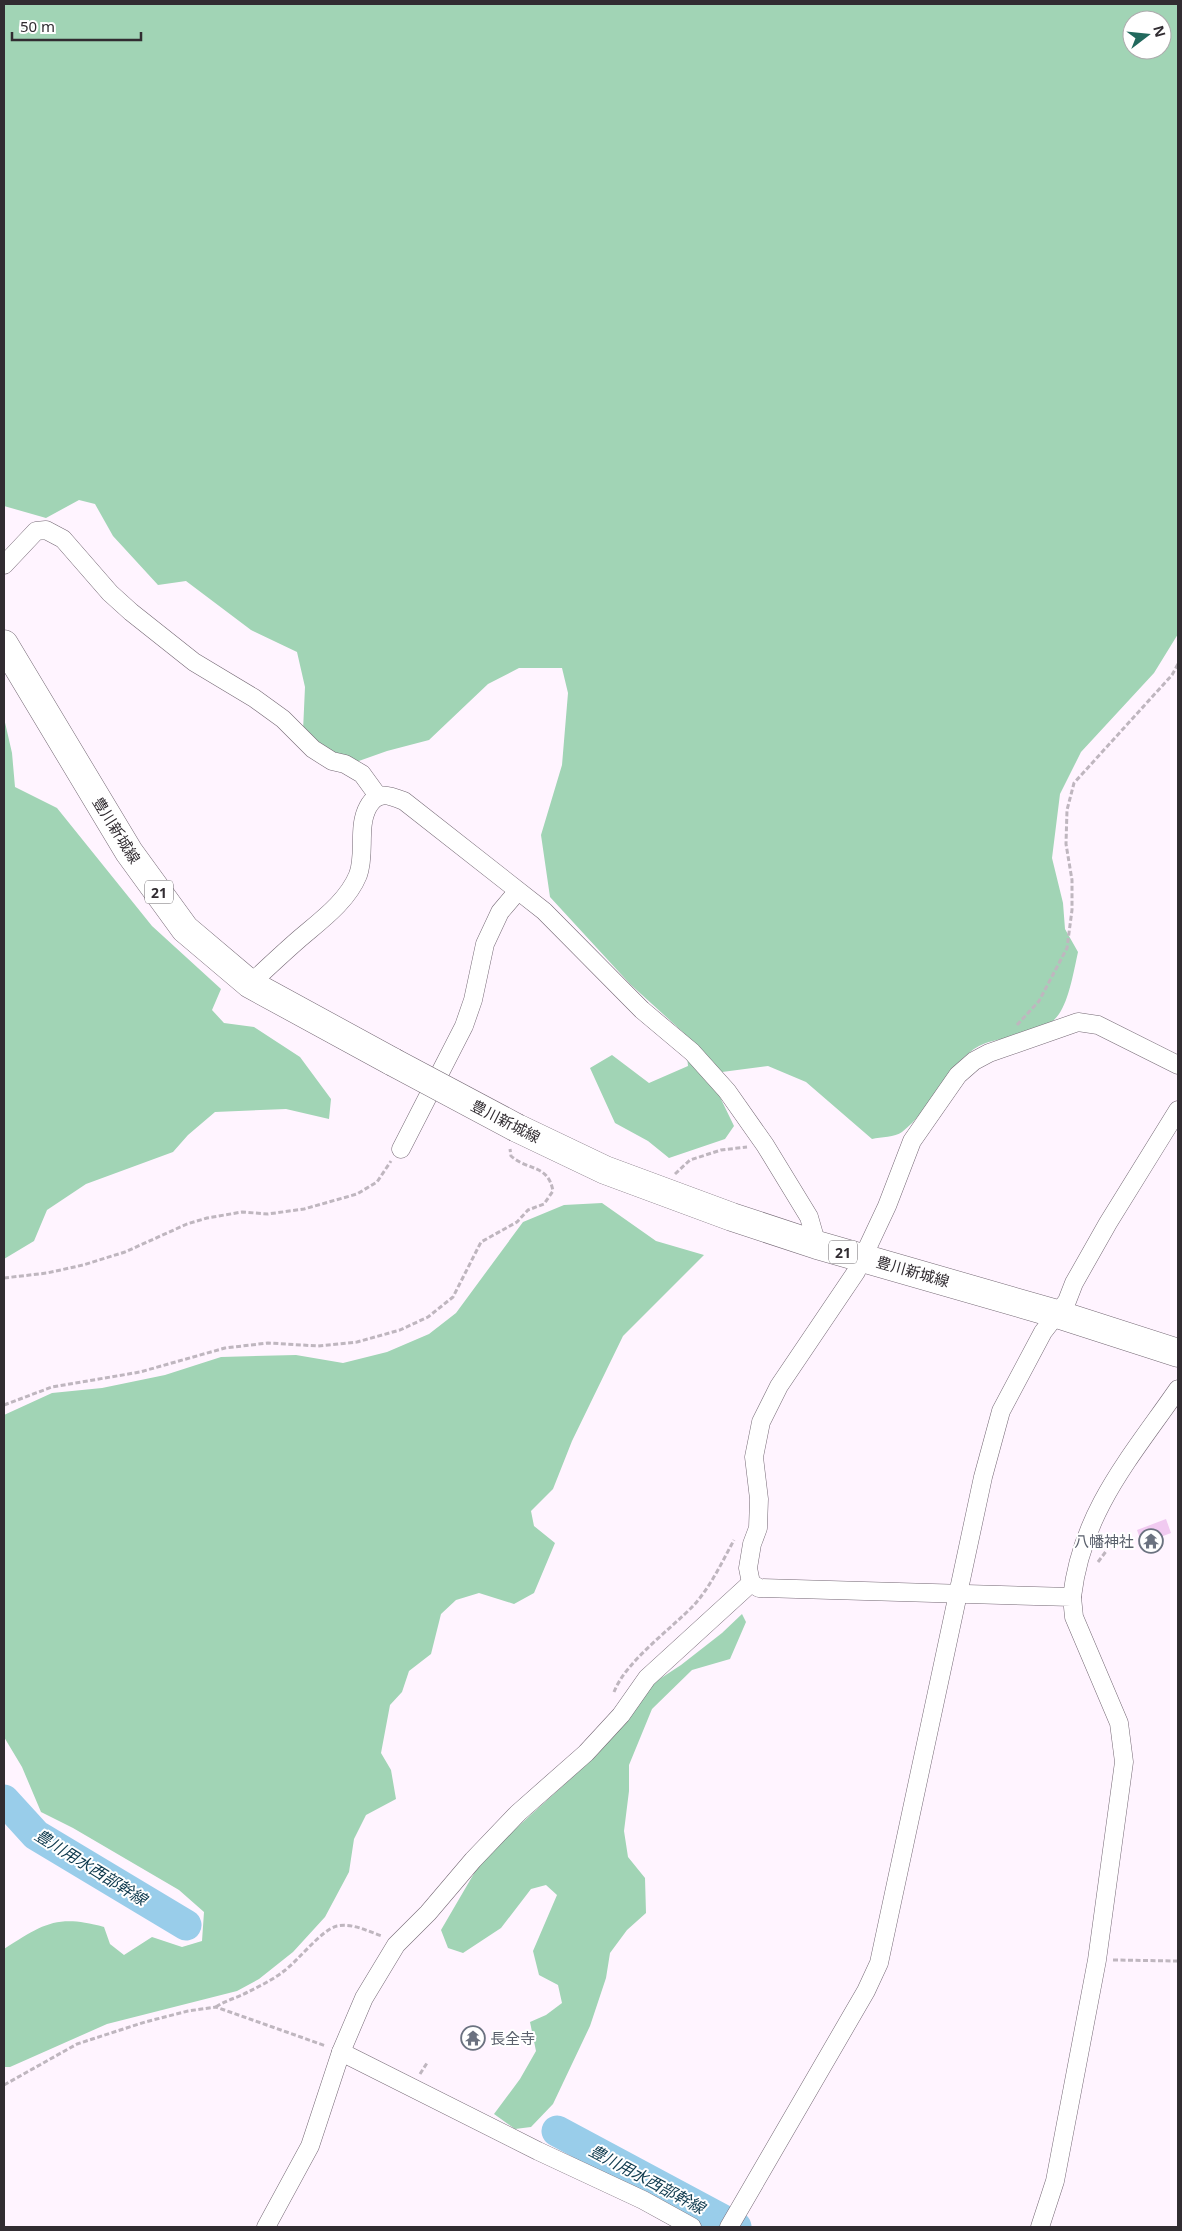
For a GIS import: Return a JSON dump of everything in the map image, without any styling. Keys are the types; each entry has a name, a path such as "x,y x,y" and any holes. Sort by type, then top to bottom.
{"main road":[{"name":"豊川新城線","path":"4,644 129,852 185,929 250,984 517,1128 605,1170 667,1194 817,1245 864,1257 1056,1314 1178,1353"}],"street":[{"path":"4,566 36,532 46,530 63,539 110,593 131,612 194,662 254,698 276,714 313,749 332,761 345,764 362,774 378,796"},
{"path":"250,984 336,906 353,887 361,868 368,808 378,796 387,794 404,801 517,892 544,911 642,1010 692,1052 727,1091 765,1145 809,1216 817,1245"},
{"path":"400,1149 464,1026 473,1000 485,944 500,912 517,892"},
{"path":"1072,1596 759,1588 751,1582 748,1568 752,1544 758,1528 759,1499 754,1457 760,1422 778,1386 864,1257 912,1141 958,1075 974,1061 1002,1048 1078,1022 1098,1024 1178,1065"},
{"path":"729,2227 861,1999 879,1963 958,1592 994,1431 1001,1411 1043,1332 1067,1301 1074,1284 1108,1223 1178,1110"},
{"path":"1040,2227 1055,2181 1097,1960 1124,1762 1118,1723 1074,1617 1072,1596 1081,1547 1102,1497 1178,1389"},
{"path":"266,2227 310,2146 341,2052 364,1998 396,1945 428,1913 473,1860 518,1813 586,1753 621,1715 647,1678 751,1582"},
{"path":"341,2052 538,2151 643,2200 692,2227"}],"path":[{"path":"1002,1048 1010,1032 1039,1001 1068,948 1072,910 1072,880 1066,844 1067,810 1074,782 1172,675 1178,664"},
{"path":"4,1405 52,1386 140,1372 225,1348 268,1343 318,1346 357,1342 400,1330 428,1317 453,1297 481,1242 517,1222 528,1210 544,1204 553,1191 551,1179 542,1171 518,1163 510,1156 509,1146 517,1128"},
{"path":"667,1194 674,1175 690,1160 721,1150 765,1145"},
{"path":"4,1278 83,1265 125,1252 187,1224 207,1218 242,1212 268,1214 304,1209 357,1194 377,1182 400,1149"},
{"path":"612,1699 618,1683 638,1659 695,1604 711,1583 738,1533"},
{"path":"216,2007 224,2001 247,1993 283,1972 304,1954 324,1932 337,1926 361,1928 396,1945"},
{"path":"1097,1960 1178,1962"},
{"path":"4,2085 78,2044 145,2022 188,2011 216,2007 341,2052"}],"green space":[{"path":"4,4 1178,4 1178,634 1154,673 1081,752 1060,794 1052,858 1063,903 1065,929 1078,952 1071,984 1063,1008 1051,1023 1042,1029 1032,1033 989,1042 968,1053 949,1074 922,1112 899,1134 872,1139 806,1082 768,1066 722,1072 718,1093 734,1126 725,1139 669,1158 648,1141 615,1123 590,1068 612,1055 649,1083 688,1066 685,1034 630,984 550,897 541,835 562,765 568,693 562,668 519,668 488,684 429,740 387,751 356,762 323,753 303,731 305,687 297,652 251,630 186,581 158,585 113,536 95,504 79,500 46,518 4,506"},
{"path":"4,718 12,753 15,787 57,808 152,926 221,989 212,1010 224,1023 254,1027 300,1057 331,1099 329,1119 286,1109 215,1112 188,1135 173,1152 86,1184 47,1210 34,1241 4,1259"},
{"path":"602,1203 656,1241 704,1255 623,1336 572,1441 553,1489 531,1511 534,1526 555,1543 534,1593 514,1604 479,1593 456,1600 441,1614 431,1654 409,1671 402,1692 390,1705 381,1753 391,1770 396,1799 366,1815 354,1839 349,1872 325,1917 293,1952 259,1979 237,1991 107,2024 10,2067 4,2067 4,1949 40,1928 51,1924 74,1921 104,1927 110,1944 124,1955 152,1937 182,1947 202,1941 204,1912 179,1890 73,1828 41,1812 22,1767 4,1737 4,1415 52,1393 102,1388 165,1375 221,1357 296,1355 343,1363 387,1352 429,1334 456,1313 523,1222 564,1205"},
{"path":"742,1614 746,1622 730,1659 692,1670 652,1709 629,1765 629,1791 624,1831 628,1857 645,1878 646,1913 627,1930 610,1953 606,1978 590,2026 553,2104 531,2127 515,2129 494,2114 520,2079 536,2051 530,2022 546,2015 562,2003 558,1985 539,1975 533,1951 557,1895 546,1885 531,1889 501,1928 463,1953 448,1948 441,1930 483,1858 597,1755 649,1686 681,1665 722,1633"}],"building":[{"path":"1166,1519 1171,1533 1142,1544 1137,1530"}],"waterway":[{"name":"豊川用水西部幹線","path":"4,1800 36,1835 186,1925"},
{"name":"豊川用水西部幹線","path":"557,2131 736,2227"}],"place":[{"name":"八幡神社","path":"1151,1541"},
{"name":"長全寺","path":"473,2038"}]}
